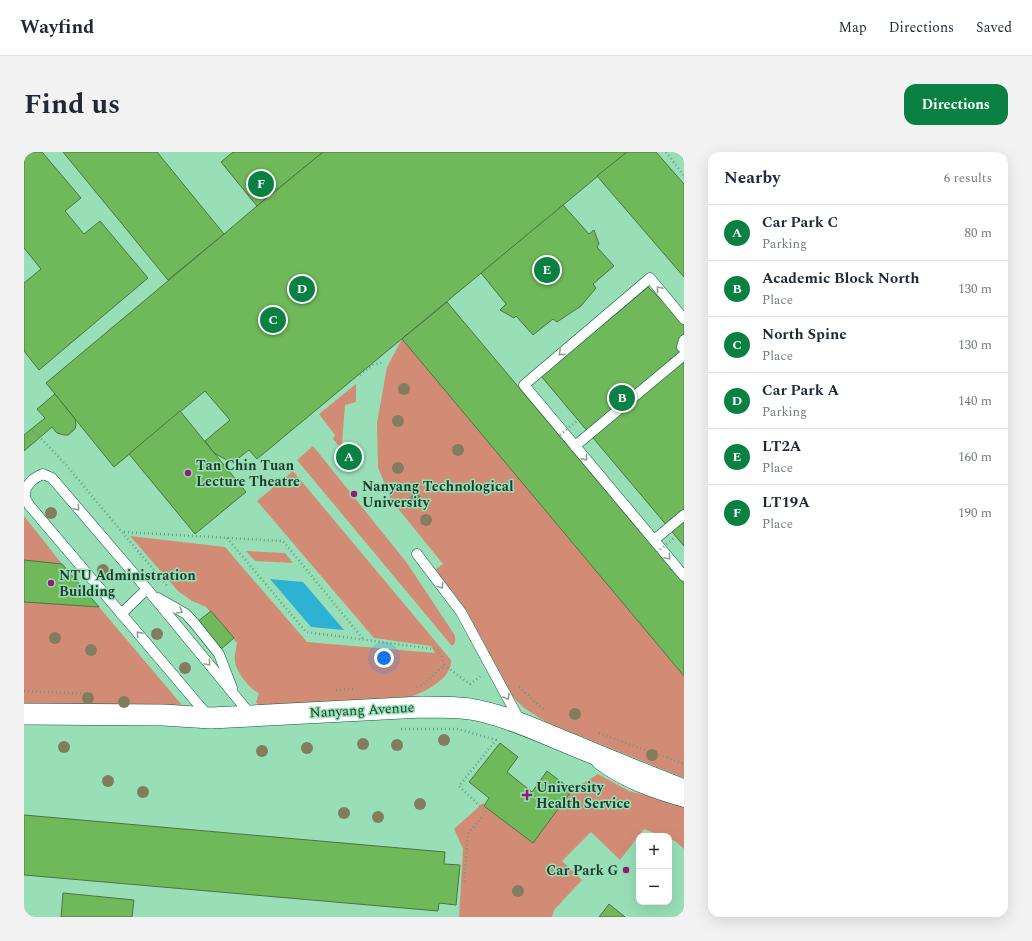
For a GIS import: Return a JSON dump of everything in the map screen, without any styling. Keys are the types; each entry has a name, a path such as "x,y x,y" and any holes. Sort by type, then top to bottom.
{"street":[{"name":"Nanyang Avenue","path":"24,714 163,715 211,718 422,706 450,707 502,717 522,724 684,790"}],"lane":[{"path":"684,319 650,278 524,385 684,576"},
{"path":"684,340 682,347 684,349"},
{"path":"575,446 684,355"},
{"path":"211,718 29,505 25,496 28,486 36,477 43,474 52,478 147,589 252,716"},
{"path":"654,540 684,515"},
{"path":"417,554 460,612 522,724"},
{"path":"121,614 147,589"},
{"path":"147,589 162,602 186,614 195,624 219,654 234,695"},
{"path":"579,748 606,770 624,780 657,794 684,802"}],"path":[{"path":"666,152 684,176"},
{"path":"360,375 373,365 384,362"},
{"path":"560,435 578,420"},
{"path":"24,440 34,431 66,465 172,592"},
{"path":"123,532 283,540 364,640"},
{"path":"657,552 676,536"},
{"path":"226,538 306,632 434,649 436,648 442,657 444,665 470,684 480,676 492,686 500,686 514,680 520,689 548,714"},
{"path":"416,687 424,685 444,665"},
{"path":"329,691 358,689"},
{"path":"592,730 684,764"},
{"path":"464,882 468,834 486,812 460,786 496,740"}],"shaded area":[{"path":"402,339 684,676 684,778 546,722 524,708 514,698 465,608 435,570 443,564 391,500 378,467 377,423 387,367"},
{"path":"356,384 356,402 345,405 342,444 351,447 351,455 346,454 333,439 335,435 319,414"},
{"path":"313,446 407,563 454,634 455,641 452,646 297,460"},
{"path":"293,471 451,660 447,673 443,679 436,684 409,697 259,705 256,702 259,693 244,680 236,666 235,657 237,643 206,607 192,601 178,591 130,536 225,547 307,642 435,653 431,646 374,638 257,501"},
{"path":"24,516 62,564 24,560"},
{"path":"246,551 285,553 293,563 255,561"},
{"path":"24,602 99,607 192,717 24,714"},
{"path":"598,774 629,791 684,805 684,849 672,840 672,833 654,833 644,829 641,833 636,833 636,839 620,860 591,832 562,861 582,880 554,910 552,917 459,917 463,849 454,829 483,803 533,842 572,790"}],"water":[{"path":"270,579 303,582 344,630 311,627"}],"building":[{"path":"24,152 42,152 81,198 65,211 84,234 100,221 148,278 39,370 24,351 24,283 41,269 24,248"},
{"path":"63,152 157,152 224,234 168,280"},
{"path":"233,152 323,152 257,206 221,162"},
{"path":"323,152 627,152 257,459 249,450 232,463 214,453 205,441 230,420 205,391 114,467 46,383"},
{"path":"627,152 656,152 684,184 684,277 597,176"},
{"path":"563,205 589,234 594,230 599,244 597,247 614,266 593,284 596,288 581,306 557,322 553,319 533,335 516,316 514,318 500,310 506,304 481,273"},
{"path":"648,287 684,322 684,546 541,376"},
{"path":"447,302 684,584 684,676 402,339"},
{"path":"55,394 75,419 75,429 68,435 64,435 57,433 52,427 24,451 24,435 45,418 37,409"},
{"name":"Tan Chin Tuan Lecture Theatre","path":"180,411 246,492 195,534 129,454"},
{"name":"NTU Administration Building","path":"24,560 62,564 99,607 24,602"},
{"path":"211,611 234,638 215,654 192,626"},
{"name":"University Health Service","path":"500,743 518,757 507,772 532,792 547,771 572,790 533,843 484,806 489,798 469,782"},
{"path":"24,815 445,852 444,864 460,865 456,905 439,903 438,911 24,875"},
{"path":"63,893 134,900 132,917 61,917"},
{"path":"609,904 625,917 599,917"}],"place":[{"name":"LT19A","path":"261,184"},
{"name":"LT2A","path":"547,270"},
{"name":"Car Park A","path":"302,289"},
{"name":"North Spine","path":"273,320"},
{"name":"Academic Block North","path":"622,398"},
{"name":"Car Park C","path":"349,457"},
{"name":"Tan Chin Tuan Lecture Theatre","path":"188,473"},
{"name":"Nanyang Technological University","path":"354,494"},
{"name":"NTU Administration Building","path":"51,583"},
{"name":"University Health Service","path":"527,795"},
{"name":"Car Park G","path":"626,870"}]}
